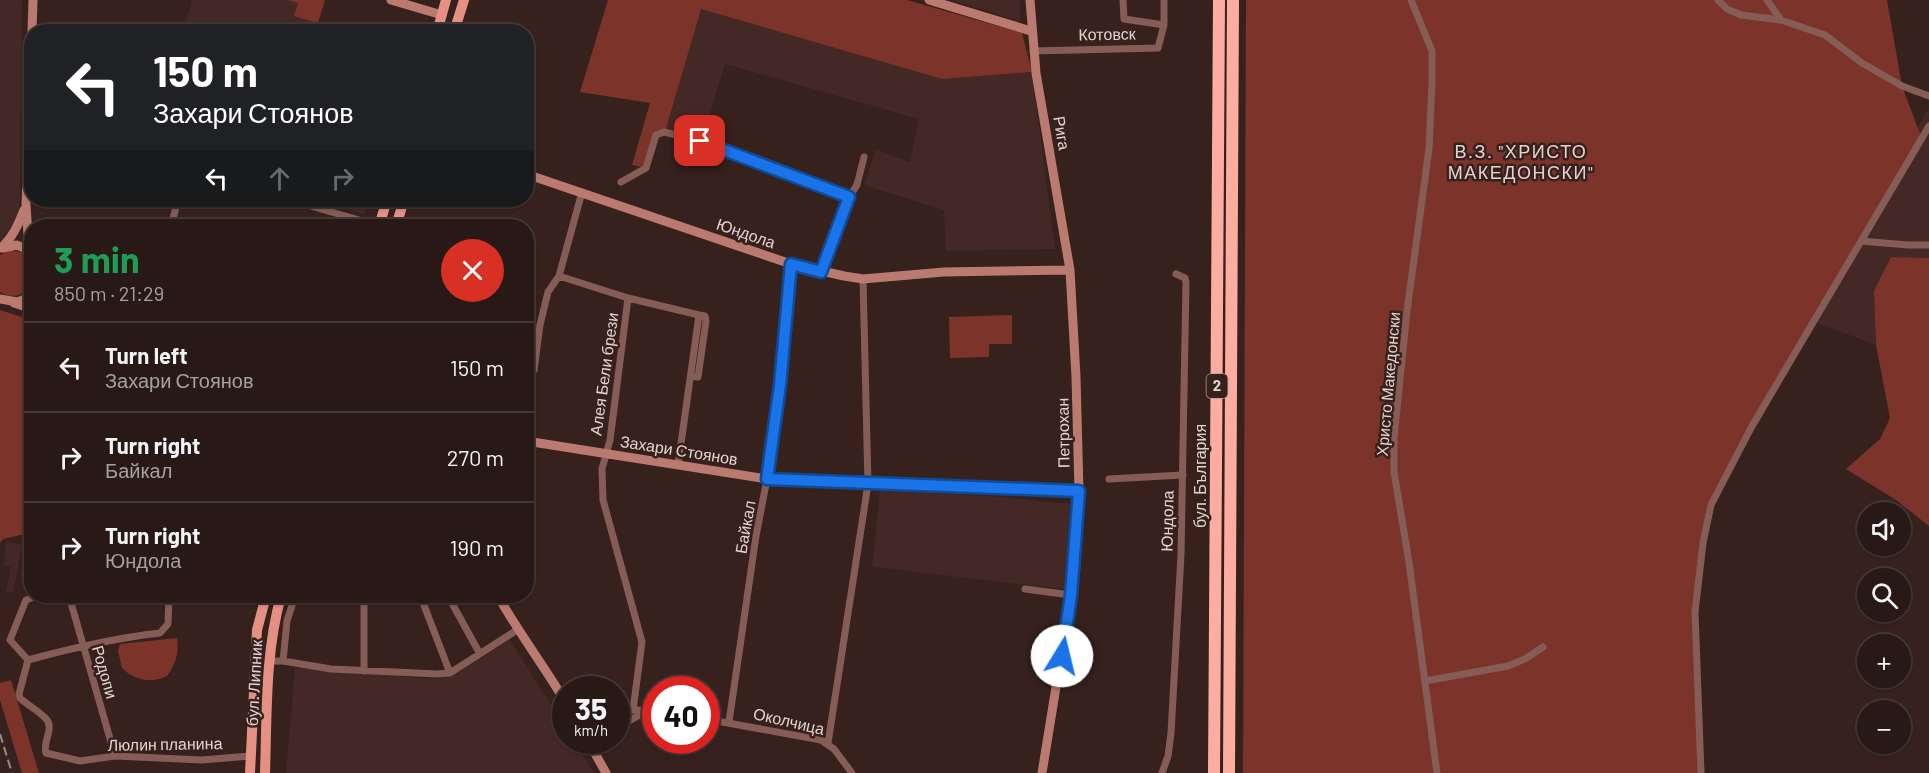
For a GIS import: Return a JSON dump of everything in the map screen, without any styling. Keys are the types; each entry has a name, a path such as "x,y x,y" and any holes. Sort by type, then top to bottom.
{"highway":[{"name":"бул. България","path":"1214,773 1219,0"},
{"name":"бул. България","path":"1229,773 1233,0"}],"main road":[{"path":"439,24 446,0"},
{"path":"456,24 464,0"},
{"name":"бул. Липник","path":"250,773 257,630 264,603"},
{"name":"бул. Липник","path":"265,773 268,661 273,623 279,603"}],"street":[{"path":"32,24 33,0"},
{"path":"391,0 442,15"},
{"path":"928,0 1031,31"},
{"name":"Рига","path":"1030,0 1033,51 1070,270"},
{"path":"1124,0 1124,19 1164,25 1164,0"},
{"name":"Христо Македонски","path":"1411,0 1432,51 1432,83 1429,149 1407,311 1394,449 1394,472 1437,773"},
{"path":"1718,0 1727,9 1741,15 1781,20 1825,35 1862,63 1892,80 1929,96"},
{"path":"1767,0 1781,20"},
{"name":"Котовск","path":"1033,51 1158,48 1164,25"},
{"path":"1701,773 1695,612 1703,543 1712,505 1752,426 1929,126"},
{"path":"621,182 646,168 656,135 664,132 710,145 849,197"},
{"path":"821,272 849,197 857,185 864,157"},
{"name":"Юндола","path":"534,177 791,264 821,272 863,279 944,272 1070,270"},
{"path":"534,370 540,325 548,292 559,276 582,192"},
{"path":"0,248 10,240 17,229 25,207"},
{"path":"314,207 356,219"},
{"path":"1862,241 1929,245"},
{"path":"0,248 17,245 24,248"},
{"name":"Байкал","path":"729,722 780,385 791,264"},
{"name":"Петрохан","path":"1042,773 1071,595 1079,491 1070,270"},
{"name":"Юндола","path":"1162,773 1168,756 1171,734 1181,555 1186,282 1185,278 1176,274"},
{"name":"Алея Бели брези","path":"559,276 628,298 699,315 678,465"},
{"path":"828,743 868,484 863,279"},
{"name":"Алея Бели брези","path":"628,298 607,454 602,469 603,500 642,642 633,710"},
{"path":"0,300 24,307"},
{"path":"12,303 24,300"},
{"name":"Захари Стоянов","path":"534,442 767,479 1079,491"},
{"path":"1109,479 1183,475"},
{"path":"1025,589 1071,595"},
{"path":"25,603 10,640 28,660 83,645 163,632 168,624 169,603"},
{"name":"Родопи","path":"71,603 115,756"},
{"path":"283,662 287,621 293,603"},
{"path":"364,671 365,603"},
{"path":"423,603 436,643 450,673"},
{"path":"451,603 480,654"},
{"path":"502,603 517,630 552,679"},
{"path":"268,661 331,669 450,673 517,630"},
{"path":"1425,681 1508,666 1525,659 1543,647"},
{"name":"Люлин планина","path":"28,660 19,694 20,698 48,722 44,749 46,753 80,761 115,756 202,760 250,756"},
{"path":"630,711 642,710"},
{"name":"Околчица","path":"720,721 809,737 828,743 852,773"},
{"path":"596,754 606,773"}],"shaded area":[{"path":"0,0 22,0 20,200 12,225 0,241"},
{"path":"192,0 325,0 317,24 185,24"},
{"path":"288,0 325,0 318,23 294,16 298,3"},
{"path":"608,0 907,0 1022,33 1032,72 942,79 701,9 665,132 656,135 646,168 632,165 650,103 580,92"},
{"path":"951,0 1020,0 1020,21"},
{"path":"1246,0 1887,0 1902,86 1922,139 1711,505 1695,612 1701,773 1243,773"},
{"path":"701,9 942,79 1032,72 1055,249 946,251 944,210 864,185 876,150 910,162 919,119 725,64 701,143 665,132 686,52"},
{"path":"1929,109 1929,258 1891,257 1874,291 1876,345 1799,316"},
{"path":"340,207 366,207 364,214"},
{"path":"8,251 24,254 24,292 9,295 0,292 0,255"},
{"path":"1891,257 1929,258 1929,526 1911,512 1911,502 1899,502 1846,469 1880,439 1890,418 1876,345 1874,291"},
{"path":"0,310 24,318 24,534 3,539 0,543"},
{"path":"1012,315 1012,344 989,344 989,357 950,358 949,317"},
{"path":"880,491 990,496 1070,504 1064,589 872,567"},
{"path":"6,542 22,545 13,593 6,592 11,566 4,565"},
{"path":"177,638 176,658 167,676 154,680 143,680 122,668 118,651 120,644"},
{"path":"510,640 552,706 552,754 582,754 594,773 286,773 295,668 434,679 453,676"},
{"path":"11,680 39,773 22,773 0,700 0,683"}],"railway":[{"path":"0,734 12,773"}],"district":[{"name":"В.З. \"ХРИСТО МАКЕДОНСКИ\"","path":"1521,162"}],"route":[{"path":"700,141 849,197 821,272 791,264 780,385 767,479 1079,491 1078,528 1062,656"}]}
